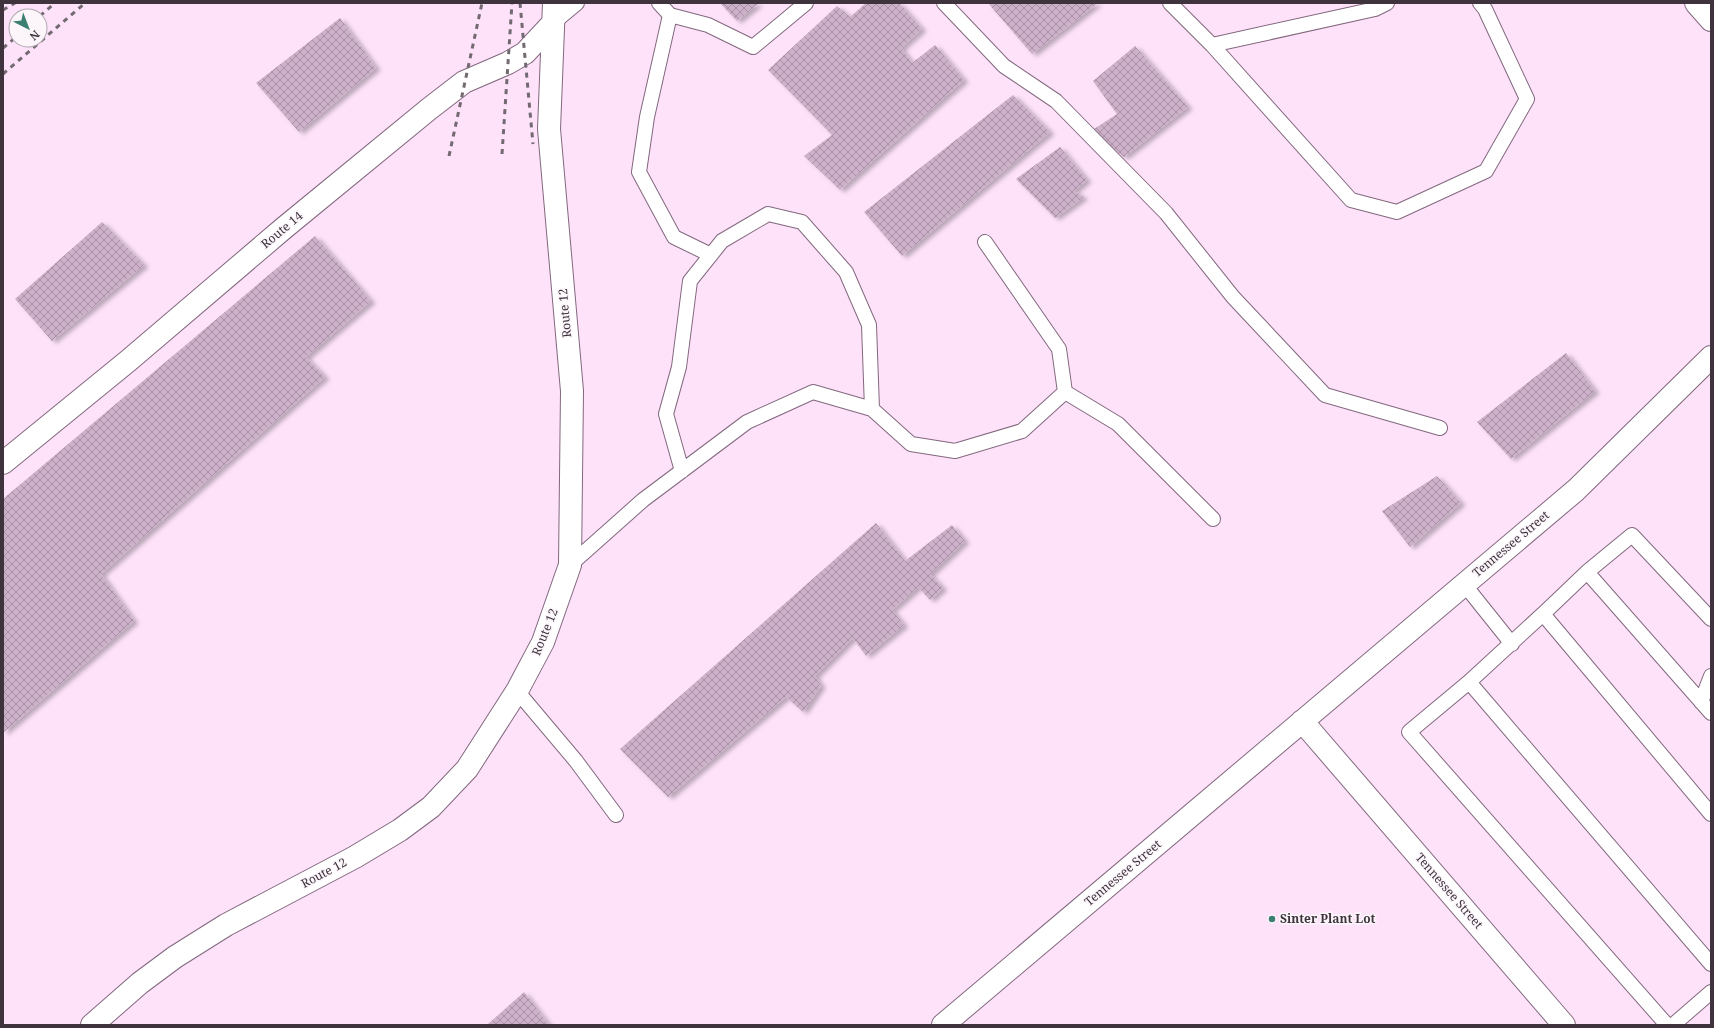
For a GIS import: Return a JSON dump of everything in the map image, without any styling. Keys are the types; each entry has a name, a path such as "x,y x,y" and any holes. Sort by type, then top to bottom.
{"street":[{"path":"1696,3 1711,20"},
{"name":"Route 14","path":"3,463 122,366 284,228 429,109 464,82 508,63 525,53 554,13"},
{"name":"Route 12","path":"92,1025 140,983 175,957 226,925 355,857 400,830 431,807 467,769 517,691 543,642 570,565 572,390 549,129 554,13"},
{"name":"Tennessee Street","path":"943,1025 1576,490 1711,357"},
{"name":"Tennessee Street","path":"1302,721 1564,1025"}],"lane":[{"path":"554,13 576,3"},
{"path":"659,3 670,15 708,25 753,47 806,3"},
{"path":"944,3 1004,66 1056,101 1166,213 1233,296 1325,395 1440,428"},
{"path":"1170,3 1212,45 1351,200 1397,212 1486,171 1527,99 1485,9 1480,3"},
{"path":"1212,45 1375,9 1387,3"},
{"path":"670,15 647,117 639,172 674,237 711,255"},
{"path":"682,471 666,414 678,367 690,281 722,241 768,214 802,222 846,272 869,326 872,409"},
{"path":"986,242 1059,349 1065,392"},
{"path":"570,565 643,500 747,422 813,392 872,409 911,444 954,451 1022,431 1065,392"},
{"path":"1065,392 1118,424 1213,519"},
{"path":"1667,1025 1409,732 1469,682 1512,644 1587,572 1632,535 1711,619"},
{"path":"1587,572 1711,713"},
{"path":"1464,584 1512,644"},
{"path":"1543,614 1711,814"},
{"path":"1701,702 1711,676"},
{"path":"1469,682 1711,964"},
{"path":"517,691 576,762 616,815"},
{"path":"1673,1025 1711,992"}],"shaded area":[{"path":"3,3 1711,3 1711,1025 3,1025"}],"building":[{"path":"720,3 759,3 737,21"},
{"path":"866,3 899,3 922,29 901,48 912,63 935,45 964,80 840,190 804,156 832,135 768,70 837,6 850,17"},
{"path":"988,3 1098,3 1032,54"},
{"path":"340,18 376,68 299,132 256,83"},
{"path":"1135,46 1188,107 1124,157 1091,131 1117,114 1093,81"},
{"path":"1013,95 1050,132 902,256 864,212"},
{"path":"1060,147 1087,180 1074,191 1084,197 1055,218 1016,179"},
{"path":"102,222 144,265 52,341 15,299"},
{"path":"315,236 371,301 306,357 325,377 101,574 134,621 3,733 3,499"},
{"path":"1566,353 1595,391 1511,459 1477,422"},
{"path":"1437,476 1461,503 1410,547 1382,511"},
{"path":"876,523 905,561 952,525 965,541 930,574 943,588 930,600 918,587 892,610 904,625 866,656 853,638 815,676 821,686 803,712 786,697 668,797 620,749"},
{"path":"524,992 549,1025 487,1025"}],"railway":[{"path":"3,10 15,3"},
{"path":"48,9 55,3"},
{"path":"3,74 85,3"},
{"path":"449,156 482,3"},
{"path":"502,154 512,3"},
{"path":"520,3 533,144"},
{"path":"3,48 8,44"}],"place":[{"name":"Sinter Plant Lot","path":"1272,919"}]}
